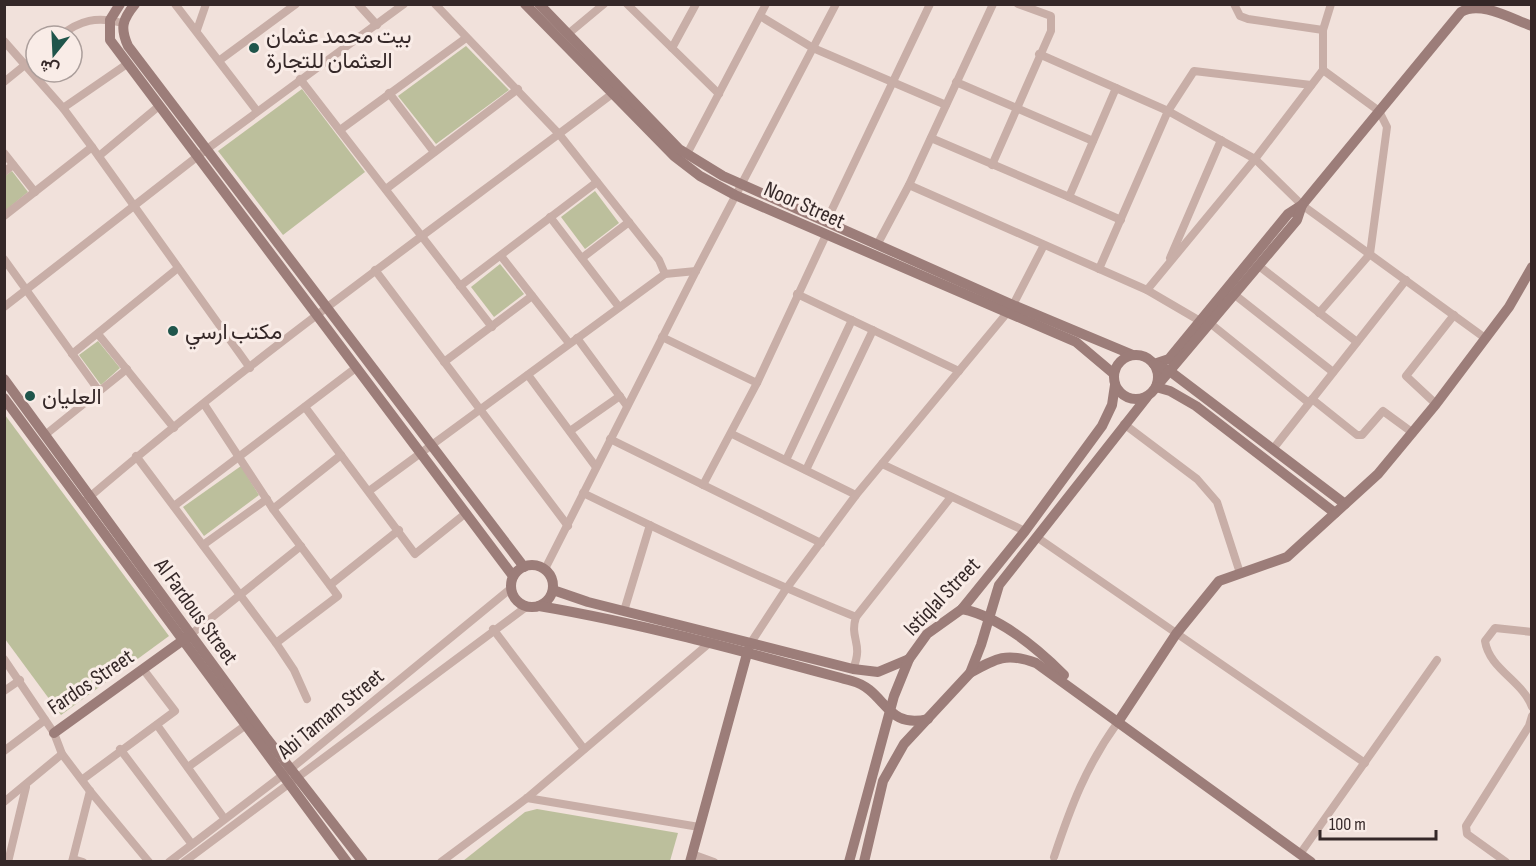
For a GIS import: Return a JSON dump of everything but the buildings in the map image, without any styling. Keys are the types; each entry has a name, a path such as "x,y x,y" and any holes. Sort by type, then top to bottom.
{"street":[{"path":"120,4 110,20 110,40 159,106 203,153"},
{"path":"135,4 122,23 128,46 203,153 425,449 466,513 513,576"},
{"path":"175,4 257,111"},
{"path":"197,30 206,4"},
{"path":"220,60 296,4"},
{"path":"358,4 377,25"},
{"path":"4,307 257,111 404,4"},
{"path":"435,4 559,134 659,260 665,274"},
{"name":"Noor Street","path":"525,4 674,156 700,176 735,195 826,235 1010,309 1133,355"},
{"name":"Noor Street","path":"539,4 679,149 723,176 877,245 1076,342 1115,380"},
{"path":"568,34 604,4"},
{"path":"627,4 719,94"},
{"path":"672,48 696,4"},
{"path":"687,154 766,4"},
{"path":"544,569 568,526 735,195 836,4"},
{"path":"826,222 930,4"},
{"path":"877,245 909,185 993,4"},
{"path":"992,165 1039,54 1052,31 1051,16 1018,4"},
{"path":"1234,4 1240,16 1248,19 1323,30"},
{"path":"1147,290 1255,159 1323,70 1323,30 1331,4"},
{"path":"1346,504 1171,372 1145,357 1133,355 1120,362 1115,380 1125,396 1139,399 1146,397 1171,372 1205,323 1288,214 1302,205 1461,12 1469,8 1489,7 1532,26"},
{"path":"760,16 813,48 946,105"},
{"path":"79,24 98,18 122,23"},
{"path":"340,130 466,38"},
{"path":"4,41 24,65"},
{"path":"1039,54 1168,111 1255,159 1302,205 1485,338"},
{"path":"63,108 127,64"},
{"path":"4,82 24,67"},
{"path":"1319,313 1370,254 1387,127 1378,111 1323,70"},
{"path":"1099,269 1168,111 1194,71 1311,85"},
{"path":"300,79 492,327"},
{"path":"956,82 1094,141"},
{"path":"41,84 63,108 135,204 250,368"},
{"path":"1069,197 1116,88"},
{"path":"386,189 518,89"},
{"path":"389,93 434,152"},
{"path":"85,500 136,456 375,270 423,237 612,94"},
{"path":"99,156 159,106"},
{"path":"931,138 1121,220"},
{"path":"1166,268 1221,140"},
{"path":"4,216 92,147"},
{"path":"4,153 35,192"},
{"path":"4,172 13,165"},
{"path":"460,286 597,182"},
{"path":"909,185 1147,290 1205,323 1357,435 1362,435 1383,411 1413,433"},
{"path":"1154,364 1169,359 1235,295 1297,220 1302,205"},
{"path":"550,217 619,308"},
{"path":"582,258 629,222"},
{"path":"703,485 732,434 826,235"},
{"path":"714,861 691,858 748,649 786,589 856,495 1010,309 1044,245"},
{"path":"501,256 532,296 627,406"},
{"path":"4,259 99,391"},
{"path":"1259,266 1357,342"},
{"path":"1054,857 1081,783 1094,755 1176,634 1219,581 1287,556 1378,474 1436,404 1509,307 1532,267"},
{"path":"72,354 178,268"},
{"path":"375,270 568,526"},
{"path":"369,491 665,274 696,271"},
{"path":"1273,449 1406,280"},
{"path":"797,294 959,371"},
{"path":"1235,295 1333,372"},
{"path":"444,362 532,296"},
{"path":"322,312 357,367 524,567"},
{"path":"1436,404 1406,376 1454,315"},
{"path":"786,460 852,320"},
{"path":"806,470 873,330"},
{"path":"98,334 174,428"},
{"path":"662,338 757,383"},
{"path":"1154,364 1159,375 1156,387"},
{"path":"174,506 357,367"},
{"path":"45,435 127,369"},
{"path":"528,375 596,467"},
{"name":"Al Fardous Street","path":"4,379 8,390 45,435 85,500"},
{"name":"Istiqlal Street","path":"849,861 890,711 909,659 927,634 962,609 1025,531 1101,426 1112,405 1115,380"},
{"path":"1156,387 1170,391 1196,406 1335,513"},
{"path":"570,431 620,396"},
{"name":"Istiqlal Street","path":"864,861 883,781 904,744 969,672 999,585 1146,397"},
{"name":"Al Fardous Street","path":"4,398 85,500 346,861"},
{"path":"204,404 273,509 338,596 276,643"},
{"path":"305,407 415,554 466,513"},
{"path":"1124,424 1197,479 1217,502 1240,573"},
{"path":"732,434 856,495"},
{"path":"610,440 821,543"},
{"path":"273,509 341,455"},
{"path":"136,456 276,643 294,670 307,699"},
{"path":"882,464 1025,531"},
{"path":"584,492 786,589 856,617"},
{"path":"853,669 859,653 852,627 856,617 951,497"},
{"path":"202,545 267,499"},
{"path":"624,611 650,525"},
{"path":"330,585 399,530"},
{"path":"1038,538 1365,763"},
{"path":"186,638 301,546"},
{"path":"539,606 550,597 553,590 550,575 544,569 531,565 524,567 513,576 510,589 518,602 526,607 539,606 748,649 855,682 899,719 909,723 928,719"},
{"name":"Abi Tamam Street","path":"295,772 510,589"},
{"path":"553,590 713,640"},
{"name":"Abi Tamam Street","path":"169,861 224,818 285,779 526,607"},
{"path":"962,609 976,612 1026,641 1092,703"},
{"path":"1532,632 1495,628 1485,641 1489,655 1528,695 1532,707"},
{"path":"493,629 584,749"},
{"name":"Al Fardous Street","path":"186,638 295,772 363,861"},
{"name":"Fardos Street","path":"4,659 54,733 186,638"},
{"path":"441,861 527,798 713,640"},
{"path":"748,649 879,672 909,659"},
{"path":"969,672 992,660 1016,656 1036,663 1311,861"},
{"path":"1300,854 1437,660"},
{"path":"83,779 120,749 176,711 143,669"},
{"path":"4,691 20,680"},
{"path":"1506,861 1467,834 1466,826 1529,726 1532,716"},
{"path":"4,751 45,720"},
{"path":"157,725 224,818"},
{"path":"188,767 246,725"},
{"path":"54,733 62,754 149,861"},
{"path":"120,749 191,843"},
{"path":"4,802 26,787 62,754"},
{"name":"Abi Tamam Street","path":"184,861 285,779"},
{"path":"8,861 26,787"},
{"path":"83,861 73,860 90,791"},
{"path":"527,798 699,827"}],"green space":[{"path":"466,46 509,90 436,144 398,96"},
{"path":"302,89 365,172 283,235 218,151"},
{"path":"12,171 28,192 5,211 5,176"},
{"path":"595,191 619,223 585,249 561,217"},
{"path":"500,264 524,294 494,317 471,287"},
{"path":"98,341 120,368 101,385 79,355"},
{"path":"5,415 169,636 61,715 5,639"},
{"path":"241,466 259,495 204,536 183,507"},
{"path":"537,809 678,833 670,861 463,861 525,812"}],"place":[{"name":"بيت محمد عثمان العثمان للتجارة","path":"254,48"},
{"name":"مكتب ارسي","path":"173,331"},
{"name":"العليان","path":"30,396"}]}
